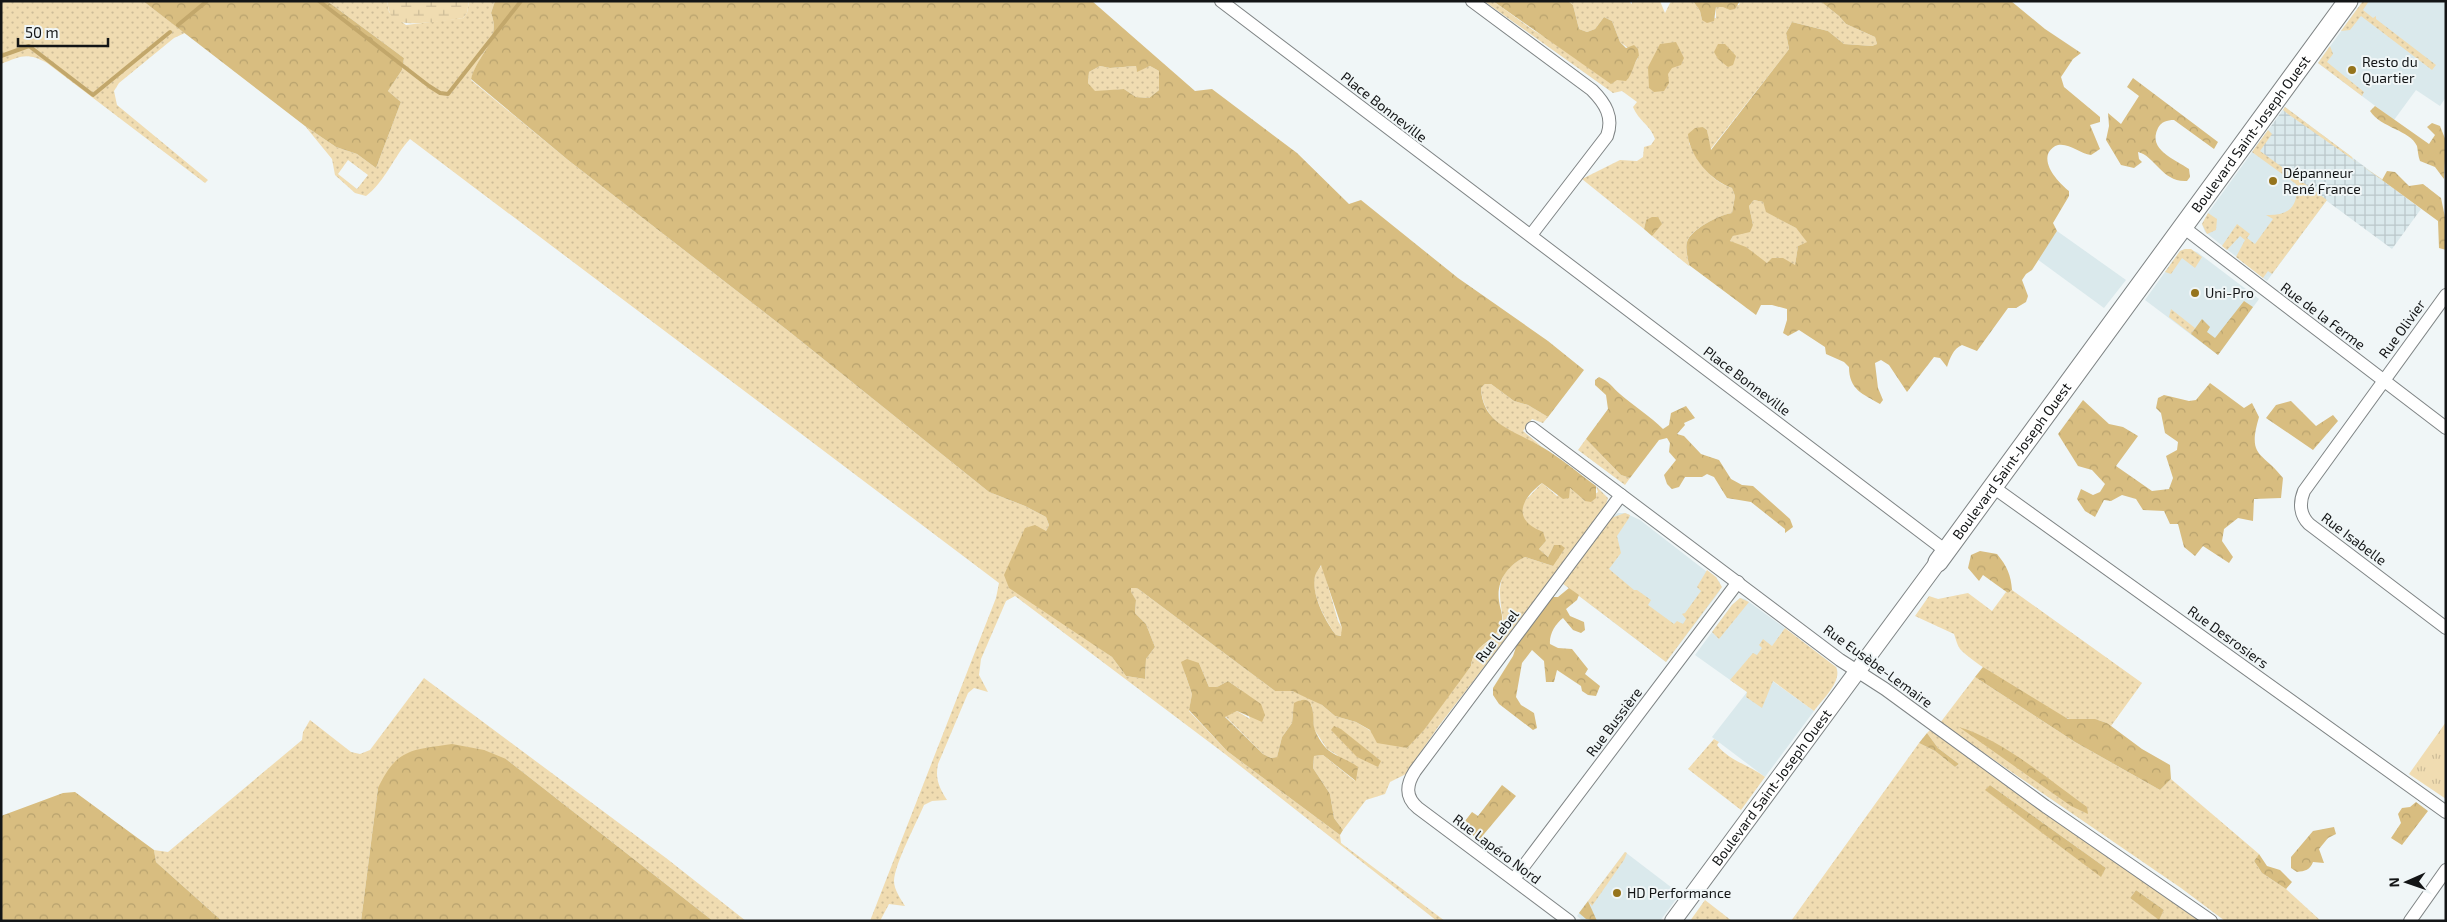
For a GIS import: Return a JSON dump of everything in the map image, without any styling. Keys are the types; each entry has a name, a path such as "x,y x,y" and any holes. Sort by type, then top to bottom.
{"main road":[{"name":"Boulevard Saint-Joseph Ouest","path":"1942,557 2348,1"}],"street":[{"name":"Place Bonneville","path":"1221,1 1530,235 1942,557"},
{"path":"1472,1 1592,90 1603,102 1609,115 1610,123 1607,136 1530,235"},
{"name":"Rue de la Ferme","path":"2183,227 2446,428"},
{"name":"Rue Olivier","path":"2383,380 2446,295"},
{"name":"Rue Isabelle","path":"2383,380 2304,491 2301,501 2301,512 2305,520 2313,528 2446,628"},
{"name":"Rue Eusèbe-Lemaire","path":"1532,428 1857,672 1885,689 2045,806 2211,921"},
{"name":"Rue Desrosiers","path":"1993,487 2446,812"},
{"name":"Rue Lebel","path":"1410,799 1408,785 1415,771 1621,495"},
{"name":"Boulevard Saint-Joseph Ouest","path":"1673,921 1942,557"},
{"name":"Rue Bussière","path":"1514,879 1738,582"},
{"name":"Rue Lapéro Nord","path":"1410,799 1418,808 1569,921"},
{"path":"2410,921 2446,870"}],"shaded area":[{"path":"2363,1 2446,1 2446,97 2440,106 2416,90 2394,120 2318,63"},
{"path":"2285,107 2421,209 2392,249 2255,148"},
{"path":"2255,148 2327,200 2267,281 2205,232 2202,224"},
{"path":"2057,231 2126,280 2104,308 2037,259"},
{"path":"2185,249 2197,252 2259,299 2218,355 2145,300 2180,251"},
{"path":"1618,513 1625,513 1640,520 1720,582 1720,591 1666,662 1562,583 1613,516"},
{"path":"1740,598 1745,599 1785,628 1756,669 1814,711 1765,777 1712,737 1747,692 1695,655 1732,605"},
{"path":"1625,852 1680,894 1660,921 1583,921 1577,916"}],"green space":[{"path":"1,1 143,1 185,33 174,38 119,83 114,91 117,105 208,180 205,183 47,63 34,57 24,56 1,64"},
{"path":"143,1 327,1 404,58 402,70 388,91 401,102 376,168 357,154 336,147 305,126"},
{"path":"327,1 387,1 389,12 406,25 463,18 467,13 469,1 495,1 491,13 494,23 491,39 471,80 568,160 791,333 989,492 1025,506 1046,517 1049,525 1046,531 1067,625 1112,657 1126,676 1145,679 1146,659 1155,647 1146,624 1135,613 1136,600 1131,593 1131,588 1137,588 1275,691 1292,691 1309,698 1322,705 1335,716 1356,722 1392,744 1407,748 1471,666 1477,649 1491,639 1498,630 1503,620 1500,600 1501,584 1503,576 1508,569 1525,557 1553,566 1554,545 1548,557 1539,549 1546,541 1525,521 1521,512 1523,503 1542,483 1557,496 1570,488 1585,501 1598,492 1596,486 1608,498 1604,511 1438,727 1406,774 1390,782 1385,794 1366,800 1343,830 1334,818 1330,794 1313,768 1314,756 1323,755 1355,781 1337,755 1327,749 1314,729 1312,706 1307,701 1300,700 1293,713 1292,723 1282,737 1277,757 1271,758 1263,754 1225,716 1237,711 1250,719 1241,690 1228,681 1217,687 1209,687 1199,663 1185,674 1192,694 1189,711 1227,751 1340,835 1341,843 1445,921 1437,921 1225,754 1015,596 1006,601 981,659 979,675 988,692 974,688 968,693 938,764 938,783 947,800 932,801 924,805 898,864 894,884 905,906 889,904 880,921 870,921 996,598 999,583 410,139 373,190 366,196 355,193 335,175 332,159 305,126 336,147 357,154 376,168 401,102 388,91 402,70 404,58","holes":["348,160 368,175 357,189 338,174"]},
{"path":"387,1 469,1 467,13 463,18 438,22 407,23 394,19 390,13"},
{"path":"495,1 1092,1 1195,91 1212,89 1297,153 1349,204 1361,200 1458,278 1548,341 1584,370 1548,417 1528,405 1514,401 1491,384 1485,384 1481,388 1487,411 1494,419 1549,451 1596,486 1596,498 1591,502 1585,501 1570,488 1569,498 1563,499 1542,483 1534,489 1524,503 1523,516 1533,527 1543,532 1546,541 1539,549 1548,557 1554,545 1561,545 1565,548 1553,566 1525,557 1513,564 1505,574 1499,587 1502,617 1500,627 1479,648 1471,666 1424,730 1407,748 1377,743 1370,730 1356,722 1335,716 1322,705 1292,691 1275,691 1137,588 1131,588 1131,592 1136,600 1135,613 1146,624 1155,647 1146,659 1145,679 1126,676 1112,657 1009,588 1004,575 1025,528 1035,525 1046,531 1049,525 1046,517 1025,506 989,492 791,333 568,160 471,79 491,39 494,23 491,13","holes":["1100,66 1110,68 1136,66 1137,72 1150,66 1159,71 1159,90 1149,98 1136,97 1124,89 1095,91 1088,83 1089,72","1321,565 1342,628 1341,636 1336,635 1332,629 1323,615 1317,599 1314,583 1315,576"]},
{"path":"1484,1 1493,1 1533,30 1617,80 1631,70 1639,56 1620,42 1612,21 1604,17 1595,29 1587,32 1579,29 1573,5 1568,1 1628,1 1632,4 1632,1 1660,1 1665,13 1671,1 1693,1 1700,11 1702,20 1716,18 1716,6 1739,5 1740,1 1820,1 1846,24 1875,37 1877,44 1872,46 1844,44 1828,31 1792,22 1786,33 1789,49 1710,150 1707,130 1703,127 1689,143 1696,157 1706,170 1718,181 1732,188 1735,196 1732,213 1706,223 1689,237 1686,248 1689,266 1652,236 1657,227 1646,220 1644,229 1582,179 1620,160 1637,161 1643,157 1644,147 1651,145 1655,139 1651,130 1635,112 1633,107 1637,102 1622,91 1613,93"},
{"path":"1493,1 1568,1 1573,5 1579,29 1587,32 1595,29 1604,17 1612,21 1620,42 1626,48 1634,45 1638,49 1639,56 1626,81 1617,80 1611,84"},
{"path":"1693,1 1740,1 1735,9 1730,10 1716,7 1714,21 1707,23 1702,20 1700,11"},
{"path":"1820,1 2011,1 2045,29 2081,53 2073,59 2061,77 2064,87 2100,117 2100,122 2090,125 2100,149 2091,155 2067,146 2058,145 2049,152 2047,157 2056,179 2069,191 2069,196 2053,223 2057,231 2032,270 2022,280 2028,296 2026,302 2016,308 2008,308 1977,351 1962,345 1954,351 1947,367 1940,358 1934,357 1907,392 1889,365 1881,360 1875,363 1878,388 1883,400 1880,404 1854,386 1851,381 1849,367 1844,362 1826,354 1825,347 1799,330 1788,336 1783,333 1787,320 1787,309 1772,305 1761,305 1756,315 1689,265 1686,251 1687,242 1694,232 1713,220 1732,213 1735,196 1732,188 1716,180 1702,167 1692,151 1688,134 1695,128 1703,127 1707,130 1711,150 1789,49 1786,33 1792,22 1828,31 1844,44 1872,46 1877,44 1875,37 1846,24","holes":["1754,200 1763,202 1766,212 1796,228 1807,242 1798,246 1795,265 1783,258 1772,258 1767,263 1746,247 1730,241 1733,236 1750,232 1753,225 1749,206"]},
{"path":"2363,1 2369,1 2363,10 2373,18 2376,16 2376,19 2436,65 2432,70 2361,16 2350,30 2341,31"},
{"path":"1676,42 1684,58 1681,65 1672,68 1668,74 1669,83 1664,91 1654,92 1649,88 1648,67 1660,44"},
{"path":"1718,44 1725,44 1736,56 1733,65 1728,67 1718,59 1714,52"},
{"path":"2330,46 2333,54 2327,62 2364,92 2362,96 2318,63"},
{"path":"1100,66 1110,68 1136,66 1137,71 1150,66 1159,71 1159,90 1149,98 1136,97 1124,89 1095,92 1088,83 1089,72"},
{"path":"2133,78 2218,142 2214,149 2174,120 2164,122 2159,126 2156,142 2159,148 2189,169 2190,177 2187,181 2172,178 2165,174 2149,158 2138,152 2139,159 2142,162 2134,168 2121,165 2106,140 2109,126 2108,113 2121,124 2139,96 2127,87"},
{"path":"2375,106 2429,144 2435,135 2427,127 2432,123 2440,126 2446,141 2444,179 2435,167 2420,161 2417,146 2408,136 2375,117 2370,111"},
{"path":"2285,107 2352,157 2353,160 2288,114 2283,110"},
{"path":"2268,130 2272,134 2260,151 2327,200 2272,274 2268,271 2263,278 2236,257 2245,240 2240,236 2227,250 2222,246 2237,224 2250,234 2247,238 2255,244 2273,219 2266,215 2281,214 2294,204 2297,192 2296,184 2252,152"},
{"path":"2387,171 2395,172 2409,186 2423,184 2441,198 2446,222 2446,250 2439,248 2438,221 2382,180"},
{"path":"1754,200 1763,202 1767,212 1796,228 1808,242 1798,246 1795,265 1767,263 1730,241 1733,236 1753,225 1749,206"},
{"path":"2208,213 2217,219 2216,230 2207,234 2202,224"},
{"path":"1658,217 1662,224 1652,236 1644,229 1646,220"},
{"path":"2191,249 2202,257 2195,268 2182,258 2171,274 2165,272 2180,251"},
{"path":"2244,301 2253,307 2218,355 2191,334 2202,319 2210,327 2207,332 2215,338"},
{"path":"2171,309 2195,328 2191,334 2169,317"},
{"path":"1599,377 1663,429 1669,425 1671,413 1686,406 1695,418 1684,423 1685,425 1677,434 1684,436 1701,454 1719,460 1731,479 1742,485 1753,486 1790,519 1793,527 1785,533 1785,529 1751,502 1727,498 1714,477 1707,474 1702,477 1685,477 1679,487 1672,489 1667,484 1664,475 1676,460 1669,452 1670,443 1667,438 1659,440 1630,478 1621,475 1586,439 1608,409 1606,395 1595,385 1595,380"},
{"path":"2210,383 2244,408 2252,403 2259,417 2255,440 2256,447 2263,458 2283,478 2281,498 2254,499 2253,521 2238,518 2224,529 2222,541 2233,557 2229,563 2203,546 2195,556 2184,547 2178,524 2170,524 2164,511 2143,510 2136,499 2122,495 2111,501 2104,500 2095,517 2085,511 2077,499 2081,489 2093,495 2100,492 2105,484 2092,470 2078,466 2058,434 2083,400 2109,424 2123,427 2138,436 2116,466 2152,491 2169,489 2173,478 2166,456 2177,450 2178,442 2165,433 2161,413 2156,408 2158,398 2164,395 2189,401 2196,400"},
{"path":"1485,384 1491,384 1514,401 1528,405 1548,417 1543,423 1532,419 1523,431 1541,446 1511,432 1494,419 1487,410 1483,400 1481,388"},
{"path":"2291,401 2316,426 2333,415 2338,421 2313,450 2266,418 2276,405"},
{"path":"1586,439 1621,475 1630,478 1625,485 1578,450"},
{"path":"1625,513 1630,515 1629,518 1617,536 1621,553 1609,569 1634,590 1637,590 1651,600 1648,605 1674,624 1677,621 1683,624 1686,619 1682,614 1685,613 1701,591 1697,587 1707,570 1716,577 1722,587 1666,662 1562,583 1611,518"},
{"path":"1980,551 1997,554 2003,563 2008,571 2012,590 2008,593 1983,575 1979,581 1968,568 1971,555"},
{"path":"1322,565 1338,621 1342,628 1342,636 1336,635 1332,629 1317,598 1314,582 1315,575"},
{"path":"1569,588 1579,595 1577,600 1566,609 1570,616 1584,622 1585,630 1581,633 1573,630 1563,618 1553,630 1550,644 1558,648 1572,649 1588,669 1585,674 1600,686 1596,696 1588,695 1582,691 1581,686 1557,670 1554,682 1546,682 1544,661 1532,650 1522,663 1516,697 1521,705 1534,713 1537,728 1533,730 1499,704 1493,695 1493,688 1513,656 1517,644 1551,597 1558,597"},
{"path":"2012,590 2142,683 2111,726 2105,722 2094,720 2072,720 2057,714 2011,686 1967,655 1960,649 1954,634 1915,616 1929,596 1938,599 1968,593 1992,611 2006,592 2008,593"},
{"path":"1740,598 1749,602 1719,639 1712,632 1732,605"},
{"path":"1785,628 1836,667 1837,678 1834,684 1814,711 1773,681 1762,708 1746,697 1747,692 1730,680 1753,653 1757,655 1762,648 1759,645 1763,639 1772,646"},
{"path":"1187,659 1199,663 1209,687 1217,687 1228,681 1261,704 1265,715 1262,722 1237,711 1225,717 1263,754 1271,758 1277,757 1282,737 1292,723 1294,703 1301,700 1309,702 1312,706 1315,730 1324,746 1358,767 1356,781 1323,755 1314,756 1313,768 1330,794 1334,818 1343,830 1340,835 1227,751 1189,710 1192,694 1181,662"},
{"path":"1983,667 2068,719 2095,719 2107,723 2142,749 2170,765 2171,779 2160,790 2075,742 1975,677"},
{"path":"1975,677 2075,742 2160,790 2171,779 2259,854 2254,861 2262,873 2286,889 2321,921 2225,921 2181,888 1940,723"},
{"path":"424,678 666,858 746,921 713,921 506,759 378,788 361,921 222,921 156,862 154,850 168,852 302,740 303,732 310,720 351,752 360,754 370,750"},
{"path":"2446,722 2446,799 2409,774"},
{"path":"1334,726 1341,729 1381,761 1378,767 1357,757 1331,730"},
{"path":"1959,727 1992,741 2025,762 2087,807 2088,814 2071,806"},
{"path":"1931,729 2201,921 1791,921 1919,743 1935,751 1955,767 1959,764 1938,748 1927,733","holes":["1990,785 2106,868 2101,876 1986,790","2136,890 2164,910 2159,919 2130,898"]},
{"path":"1927,733 1938,748 1959,764 1955,767 1935,751 1919,743"},
{"path":"1714,739 1719,742 1717,745 1727,755 1765,777 1741,810 1688,769"},
{"path":"452,744 484,750 506,759 713,921 361,921 378,788 392,765 407,753"},
{"path":"1502,785 1516,796 1479,840 1461,826 1472,812 1478,816"},
{"path":"1990,785 2106,868 2101,877 1985,790"},
{"path":"75,792 154,850 156,862 222,921 1,921 1,816 63,793"},
{"path":"2416,802 2428,811 2402,845 2391,838 2401,823 2398,814 2402,808 2410,807"},
{"path":"2334,827 2336,834 2328,838 2319,849 2324,863 2313,862 2309,868 2300,872 2291,868 2291,857 2313,831"},
{"path":"1625,852 1627,853 1624,860 1592,906 1588,901"},
{"path":"2259,854 2267,866 2280,870 2292,882 2286,889 2262,873 2254,861"},
{"path":"2136,890 2164,910 2159,920 2130,898"},
{"path":"1705,900 1732,921 1690,921"},
{"path":"1588,901 1597,921 1586,919 1579,913"}],"waterway":[{"path":"178,25 207,1"},
{"path":"319,1 429,86 440,93 448,94 521,1"},
{"path":"1,56 29,46 93,95 170,32"}],"place":[{"name":"Resto du Quartier","path":"2352,70"},
{"name":"Dépanneur René France","path":"2273,181"},
{"name":"Uni-Pro","path":"2195,293"},
{"name":"HD Performance","path":"1617,893"}]}
